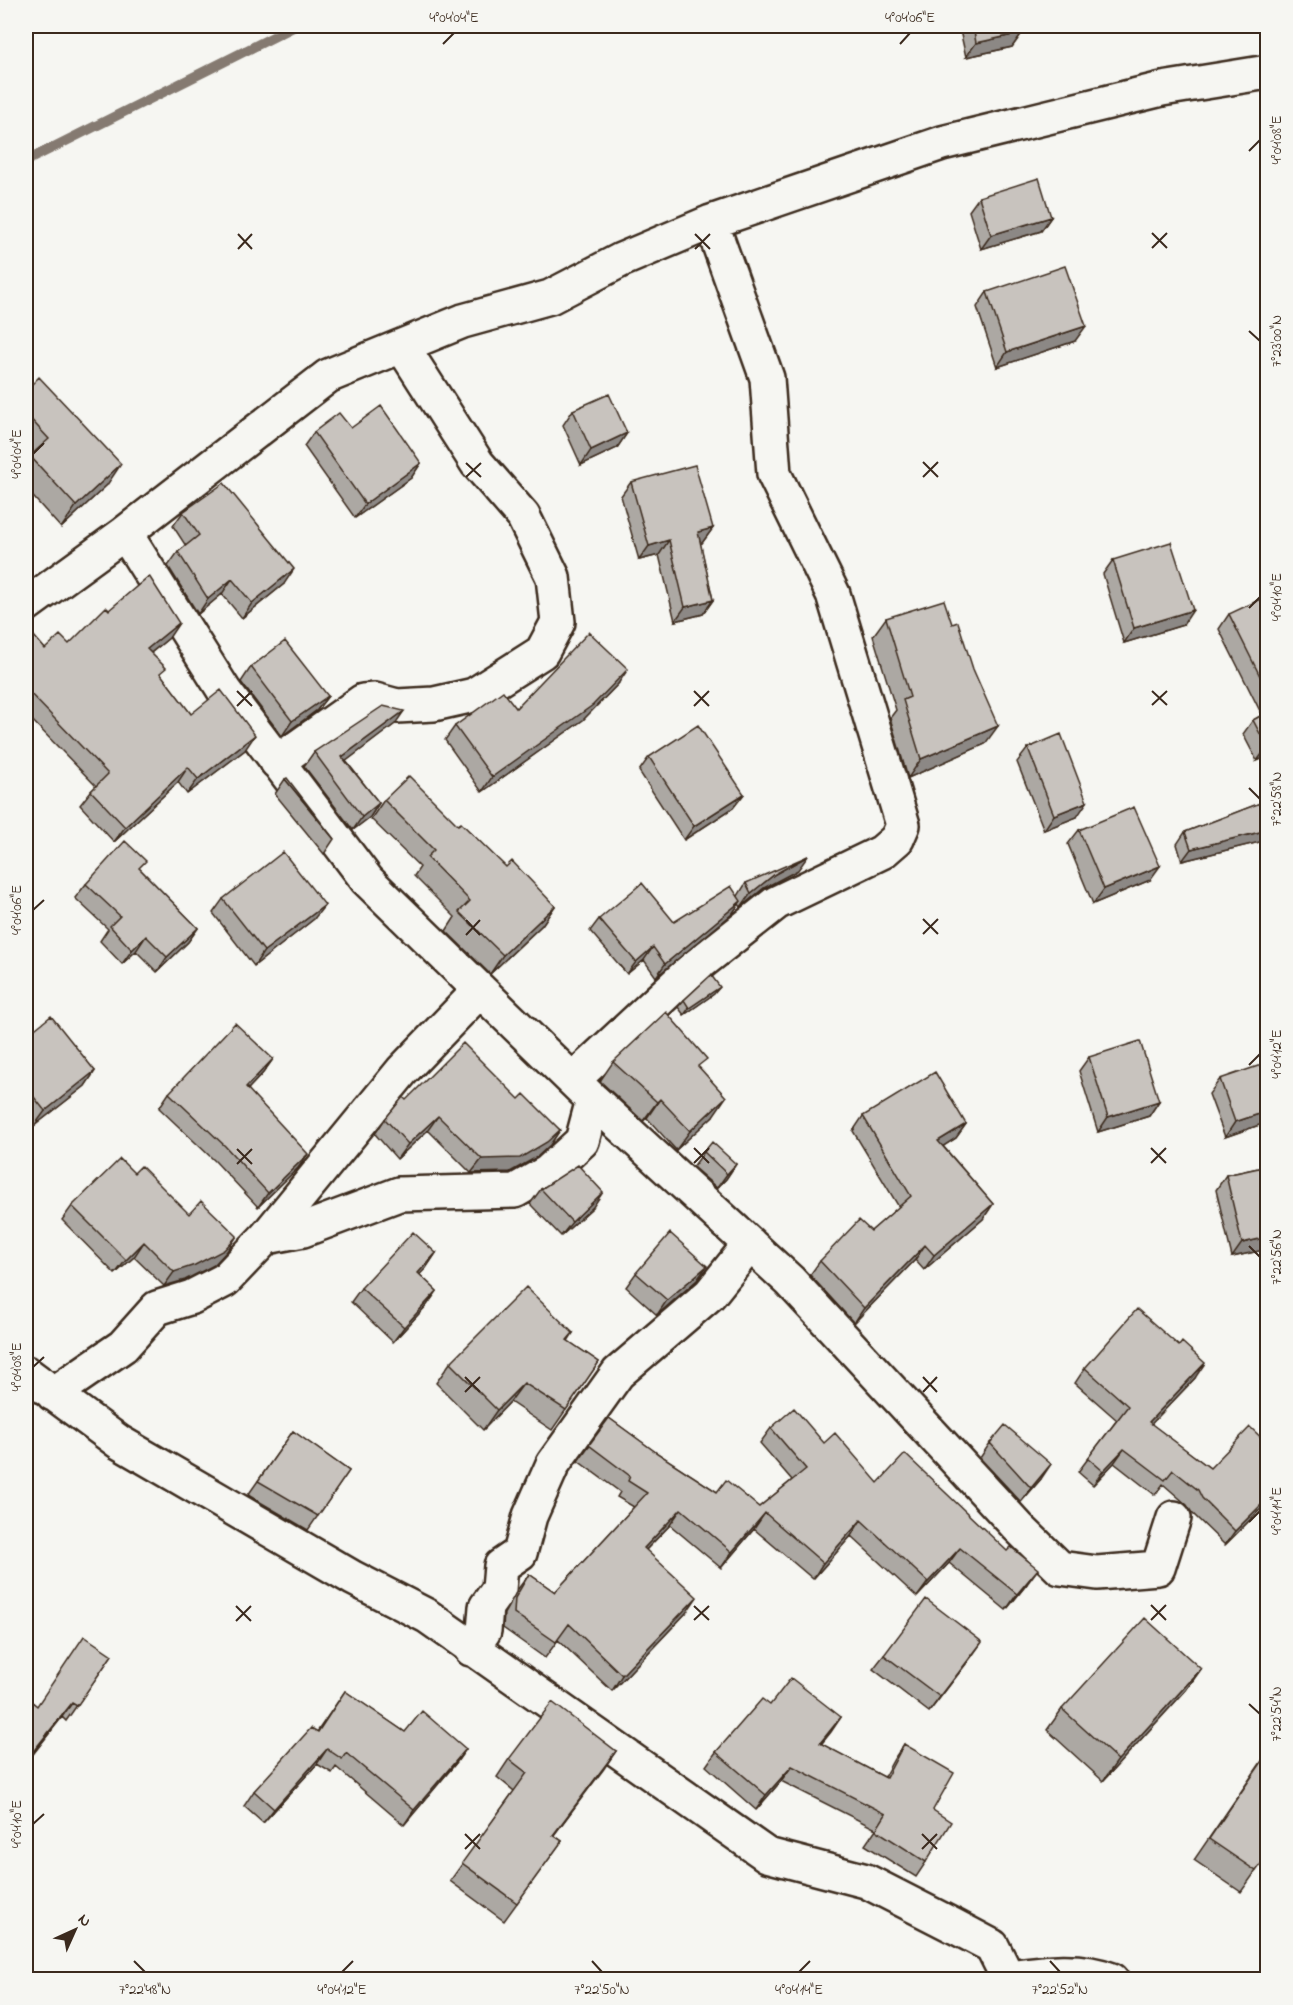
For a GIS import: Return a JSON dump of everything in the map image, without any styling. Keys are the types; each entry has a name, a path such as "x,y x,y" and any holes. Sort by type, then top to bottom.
{"street":[{"path":"26,605 125,533 328,376 463,321 549,297 621,260 711,222 942,143 1162,89 1268,72"},
{"path":"266,1237 303,1230 399,1194 515,1191 548,1172 582,1141 583,1090 690,971 776,903 882,852 897,839 903,825 833,594 774,474 767,378 711,222"},
{"path":"278,762 363,700 375,700 397,706 434,704 474,696 542,652 558,622 553,577 523,516 477,463 402,346"},
{"path":"125,533 225,692 367,880 583,1090 790,1281 1018,1527 1060,1568 1097,1573 1158,1568 1174,1518"},
{"path":"53,1394 123,1346 157,1308 192,1297 225,1280 266,1237 402,1071 480,990"},
{"path":"471,1649 484,1631 486,1607 500,1588 501,1566 520,1553 530,1516 553,1464 618,1373 710,1294 750,1244"},
{"path":"26,1373 119,1442 353,1578 427,1616 767,1855 876,1886 992,1946 1010,1978 1053,1970 1098,1974 1112,1980"}],"building":[{"path":"973,26 1021,26 1022,33 976,43"},
{"path":"1039,178 1051,217 991,235 979,197"},
{"path":"1065,266 1086,326 1007,352 987,292"},
{"path":"39,377 121,464 76,506 30,456 49,439 26,414 26,390"},
{"path":"609,394 627,433 591,450 573,410"},
{"path":"381,406 421,463 365,504 314,432 339,413 351,428"},
{"path":"695,465 713,528 698,532 713,600 685,607 669,540 649,546 631,482"},
{"path":"224,483 294,569 252,603 232,579 208,599 178,552 199,535 183,512"},
{"path":"1171,542 1193,610 1134,628 1113,560"},
{"path":"149,576 179,623 147,649 166,668 160,673 191,714 221,690 255,735 198,779 188,767 125,827 91,791 108,774 26,689 26,627 45,649 60,635 69,644 106,607 109,610"},
{"path":"1261,599 1268,612 1268,692 1229,614"},
{"path":"944,600 952,624 958,622 973,669 998,726 921,759 903,700 910,697 886,618"},
{"path":"589,632 628,669 593,705 492,777 455,726 503,691 516,708"},
{"path":"285,641 328,696 292,721 251,667"},
{"path":"383,706 404,711 342,757 379,803 362,817 314,752"},
{"path":"1268,712 1268,746 1267,747 1253,720"},
{"path":"698,725 744,794 694,826 649,757"},
{"path":"1061,734 1087,802 1054,815 1028,748"},
{"path":"409,776 458,825 461,823 506,867 512,861 555,906 503,955 459,912 470,901 427,857 434,850 384,800"},
{"path":"287,778 334,839 285,779"},
{"path":"1268,800 1268,830 1191,849 1185,832"},
{"path":"1134,807 1160,866 1104,889 1079,830"},
{"path":"125,841 146,861 139,868 198,928 167,957 146,936 132,950 110,926 120,916 86,884"},
{"path":"283,852 325,905 264,951 223,899"},
{"path":"808,856 775,874 751,893 746,883"},
{"path":"642,883 674,922 731,886 741,901 665,964 653,947 636,962 599,919"},
{"path":"711,975 720,987 689,1008 684,1000"},
{"path":"666,1012 707,1059 698,1066 726,1097 690,1131 660,1099 657,1102 613,1062"},
{"path":"51,1016 95,1071 45,1111 26,1087 26,1036"},
{"path":"235,1023 273,1059 246,1087 308,1154 268,1193 225,1146 169,1093"},
{"path":"1140,1041 1159,1101 1108,1117 1089,1057"},
{"path":"463,1043 519,1099 524,1094 560,1130 547,1142 520,1158 482,1159 438,1116 408,1144 385,1119 403,1097 406,1100"},
{"path":"1264,1064 1268,1075 1268,1111 1235,1122 1220,1079"},
{"path":"935,1072 966,1124 938,1141 993,1204 934,1255 925,1245 864,1308 820,1261 859,1220 871,1231 911,1196 863,1116"},
{"path":"712,1142 736,1164 727,1174 704,1152"},
{"path":"120,1159 134,1173 141,1166 189,1214 201,1201 237,1236 224,1250 195,1265 174,1272 144,1242 126,1260 72,1206"},
{"path":"578,1165 603,1192 572,1222 541,1189"},
{"path":"1268,1166 1268,1237 1242,1243 1226,1175"},
{"path":"413,1232 436,1253 418,1273 437,1291 404,1327 361,1288"},
{"path":"670,1233 707,1266 667,1300 636,1273"},
{"path":"526,1287 573,1333 567,1340 599,1362 566,1410 524,1383 497,1410 450,1363"},
{"path":"1137,1309 1179,1346 1182,1342 1205,1363 1149,1422 1210,1468 1250,1427 1268,1444 1268,1498 1235,1531 1202,1498 1198,1490 1173,1470 1165,1480 1124,1449 1103,1471 1088,1458 1128,1406 1085,1368"},
{"path":"794,1408 824,1443 835,1433 878,1483 905,1454 1007,1551 1011,1547 1038,1569 1017,1594 960,1548 928,1582 861,1520 823,1563 765,1513 732,1552 681,1509 644,1548 697,1597 622,1675 569,1624 556,1642 514,1613 515,1598 529,1574 555,1592 647,1493 628,1481 630,1476 589,1445 609,1418 717,1492 726,1480 759,1507 806,1469 771,1428"},
{"path":"1005,1425 1051,1464 1031,1488 990,1443"},
{"path":"293,1431 349,1471 318,1516 258,1481"},
{"path":"926,1599 982,1642 940,1697 884,1655"},
{"path":"1145,1618 1201,1669 1118,1760 1062,1709"},
{"path":"84,1636 112,1655 77,1706 72,1703 27,1759 26,1697 37,1706"},
{"path":"791,1678 841,1717 820,1743 886,1778 904,1744 954,1773 933,1810 951,1822 926,1862 876,1830 886,1814 792,1766 766,1795 716,1752 762,1699 770,1705"},
{"path":"345,1691 405,1732 422,1711 466,1749 414,1810 346,1753 342,1759 327,1749 274,1809 254,1791 311,1728 318,1732"},
{"path":"552,1702 616,1751 553,1835 562,1841 517,1903 462,1863 527,1773 509,1759"},
{"path":"1268,1753 1268,1854 1256,1871 1209,1839"}],"waterway":[{"path":"26,161 295,26"}]}
